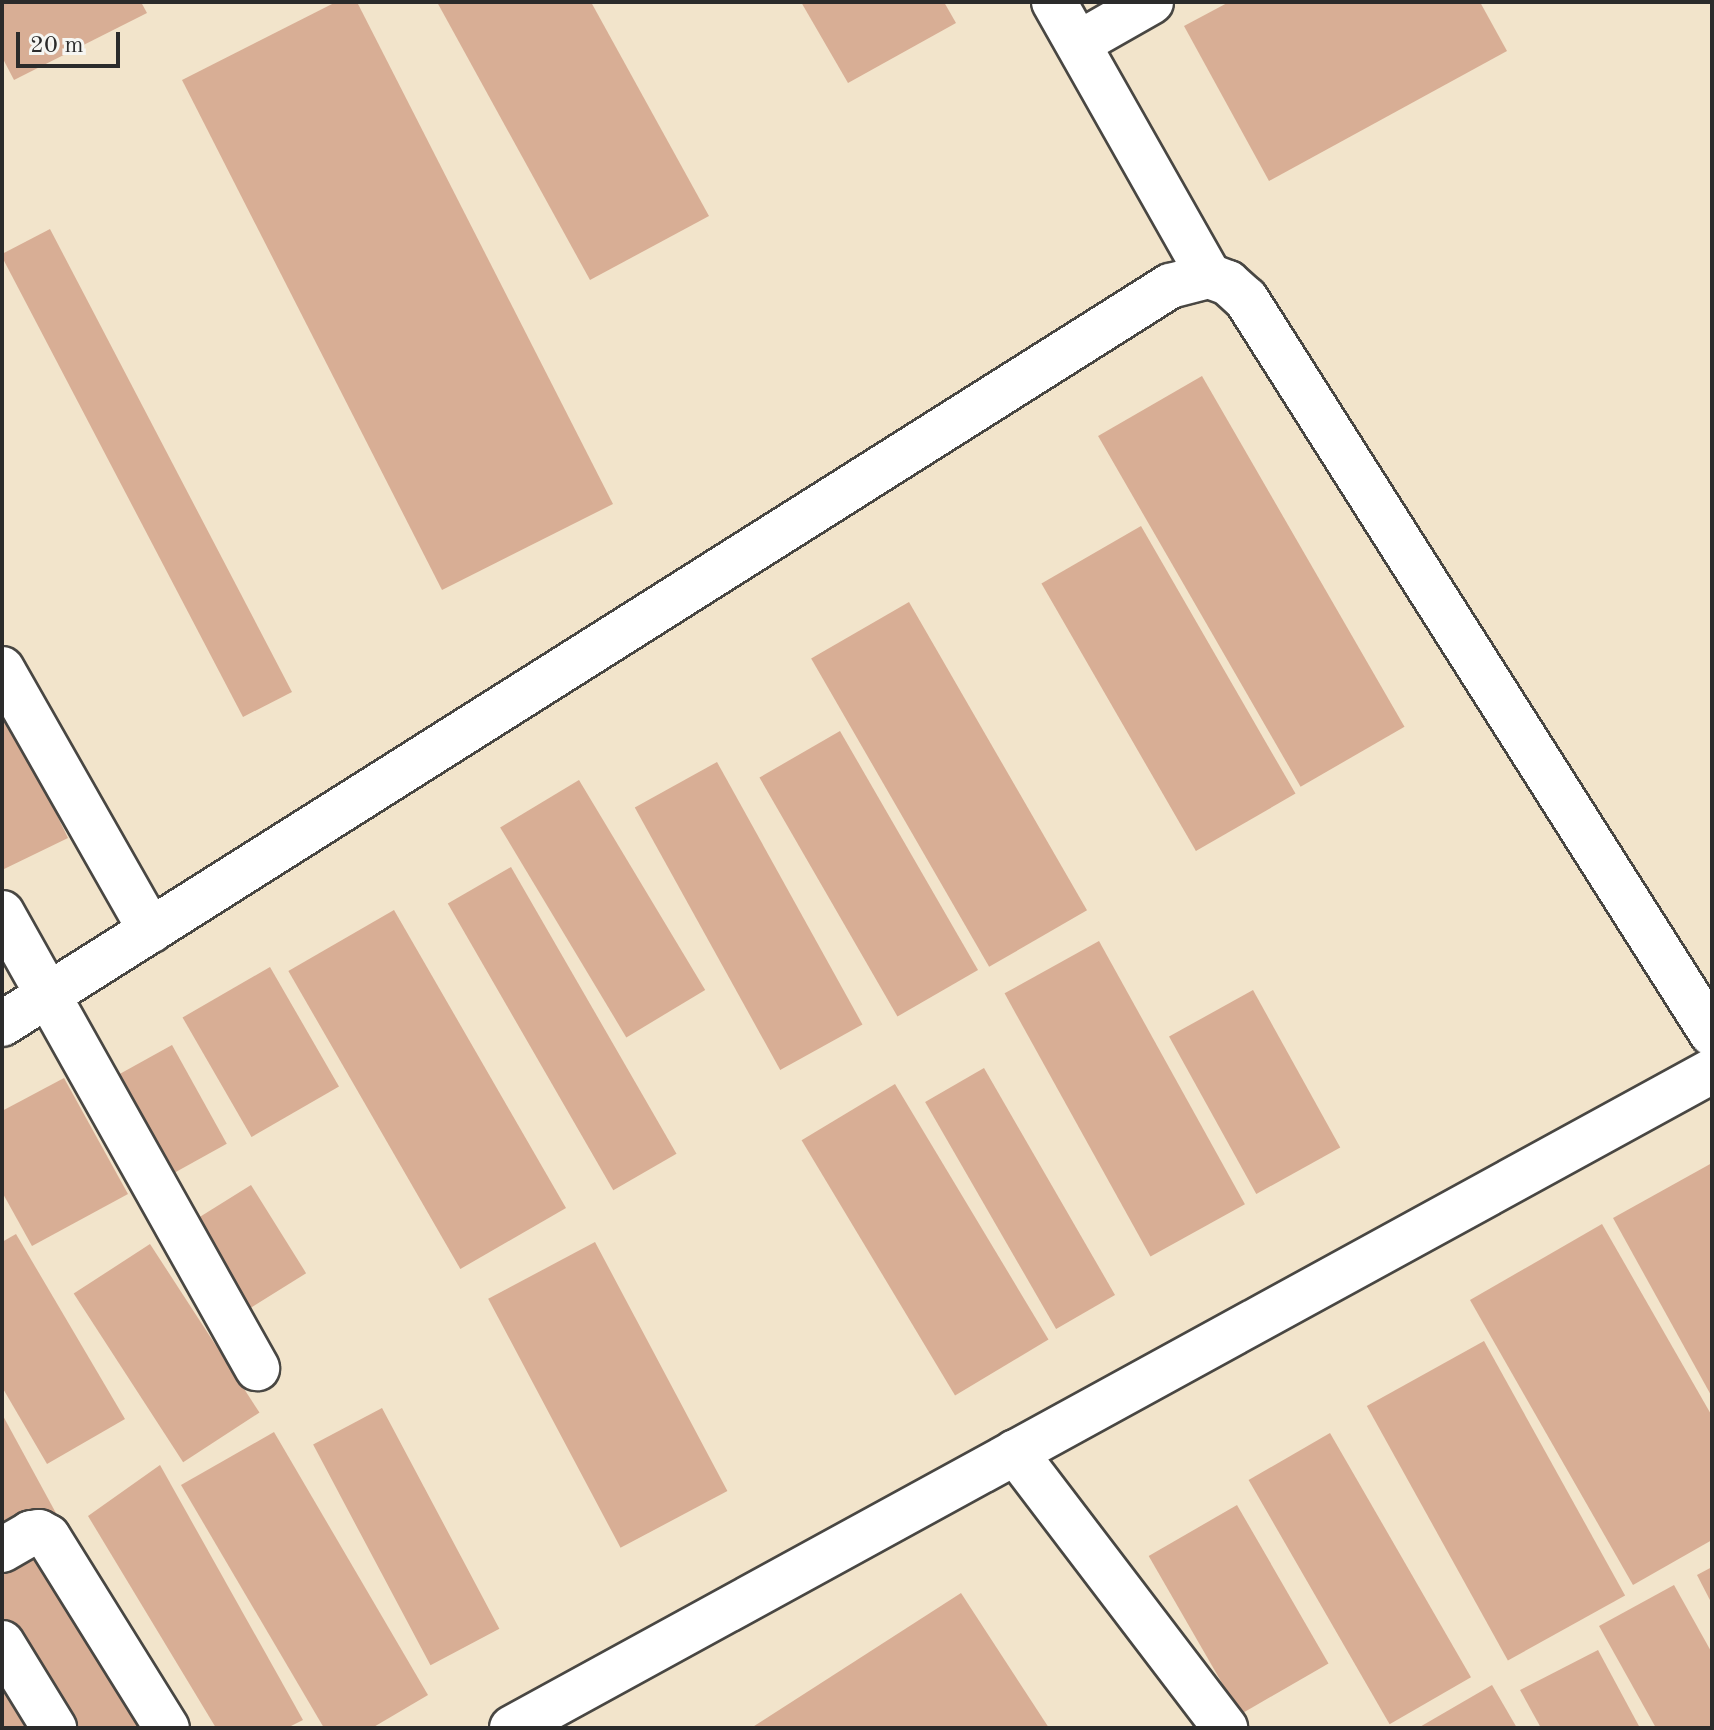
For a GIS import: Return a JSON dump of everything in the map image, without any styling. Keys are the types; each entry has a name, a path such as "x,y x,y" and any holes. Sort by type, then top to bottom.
{"street":[{"path":"1054,2 1209,276"},
{"path":"1079,43 1151,2"},
{"path":"2,1024 1170,286 1209,276 1228,283 1246,299 1712,1034"},
{"path":"2,669 151,931"},
{"path":"2,913 46,997 257,1368"},
{"path":"512,1728 1712,1071"},
{"path":"1015,1452 1225,1728"},
{"path":"2,1550 31,1533 39,1532 48,1537 167,1728"},
{"path":"131,1630 190,1728"},
{"path":"2,1643 54,1728"}],"building":[{"path":"2,2 141,2 147,13 14,80 2,57"},
{"path":"336,2 357,2 613,504 442,590 182,80"},
{"path":"437,2 591,2 709,216 590,280"},
{"path":"801,2 944,2 956,23 848,83"},
{"path":"1229,2 1480,2 1507,51 1269,181 1184,26"},
{"path":"50,229 292,692 243,717 2,257 2,254"},
{"path":"1202,376 1405,727 1301,787 1098,436"},
{"path":"1141,526 1296,794 1196,851 1041,584"},
{"path":"909,602 1087,910 989,967 811,658"},
{"path":"2,702 68,838 2,870"},
{"path":"840,731 978,970 897,1017 759,778"},
{"path":"717,762 862,1024 780,1070 635,808"},
{"path":"579,780 705,990 626,1037 500,827"},
{"path":"511,867 676,1154 613,1190 448,904"},
{"path":"394,910 566,1208 460,1269 288,971"},
{"path":"1099,941 1245,1204 1150,1257 1005,993"},
{"path":"270,967 339,1087 252,1137 183,1018"},
{"path":"1253,990 1340,1147 1256,1194 1169,1037"},
{"path":"172,1045 227,1144 156,1183 101,1084"},
{"path":"984,1068 1115,1295 1056,1329 925,1102"},
{"path":"64,1078 128,1194 32,1246 2,1192 2,1111"},
{"path":"895,1084 1048,1339 955,1396 802,1140"},
{"path":"1712,1163 1712,1397 1613,1218"},
{"path":"251,1185 306,1273 248,1310 192,1222"},
{"path":"1602,1224 1712,1416 1712,1540 1633,1585 1470,1300"},
{"path":"16,1234 125,1419 47,1464 2,1387 2,1242"},
{"path":"595,1242 727,1491 621,1548 488,1299"},
{"path":"150,1244 259,1413 183,1462 74,1294"},
{"path":"1484,1341 1625,1596 1508,1660 1367,1406"},
{"path":"382,1408 499,1629 430,1665 313,1445"},
{"path":"2,1414 57,1515 2,1545"},
{"path":"274,1432 428,1695 372,1728 324,1728 181,1485"},
{"path":"1330,1433 1471,1677 1390,1724 1249,1480"},
{"path":"160,1465 303,1720 287,1728 216,1728 88,1516"},
{"path":"1237,1505 1328,1663 1240,1714 1149,1556"},
{"path":"39,1544 148,1728 64,1728 2,1624 2,1565"},
{"path":"1712,1567 1712,1604 1697,1575"},
{"path":"1674,1585 1712,1653 1712,1728 1656,1728 1599,1626"},
{"path":"961,1593 1049,1728 751,1728"},
{"path":"1598,1650 1640,1728 1541,1728 1520,1690"},
{"path":"1492,1685 1517,1728 1418,1728"},
{"path":"2,1686 27,1728 2,1728"}]}
